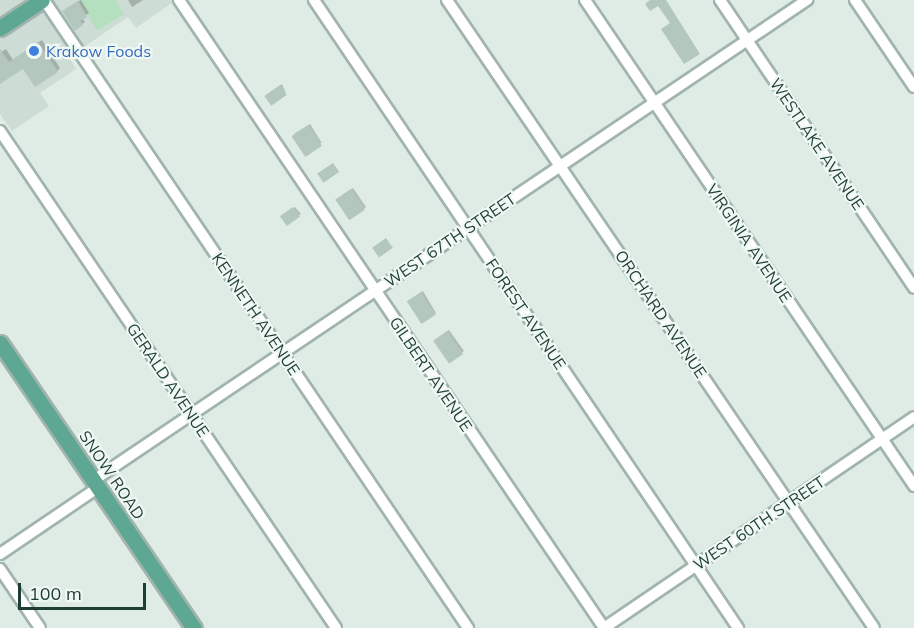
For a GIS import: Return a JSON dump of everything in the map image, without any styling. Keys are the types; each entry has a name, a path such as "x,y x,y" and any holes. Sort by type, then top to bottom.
{"main road":[{"path":"0,28 43,0"},
{"name":"SNOW ROAD","path":"0,343 194,628"}],"street":[{"name":"KENNETH AVENUE","path":"43,0 468,628"},
{"name":"GILBERT AVENUE","path":"179,0 604,628"},
{"name":"FOREST AVENUE","path":"314,0 738,628"},
{"name":"ORCHARD AVENUE","path":"447,0 874,628"},
{"name":"VIRGINIA AVENUE","path":"585,0 914,486"},
{"name":"WESTLAKE AVENUE","path":"720,0 914,288"},
{"name":"WEST 67TH STREET","path":"0,554 192,414 807,0"},
{"path":"855,0 914,87"},
{"name":"GERALD AVENUE","path":"0,131 336,628"},
{"name":"WEST 60TH STREET","path":"604,628 914,417"},
{"path":"0,569 40,628"}],"shaded area":[{"path":"0,0 176,0 136,28 128,17 69,57 67,54 76,69 40,93 49,106 12,131 0,114"}],"green space":[{"path":"79,0 115,0 124,14 97,31"}],"building":[{"path":"650,0 666,0 700,54 684,64 661,29 670,23 658,6 650,11 645,4"},
{"path":"78,1 87,17 80,21 83,25 75,31 62,11"},
{"path":"38,42 58,72 35,87 23,69 0,84 0,49 9,62"},
{"path":"280,85 287,95 271,106 264,96"},
{"path":"308,125 322,146 305,157 291,136"},
{"path":"333,163 339,172 323,183 317,174"},
{"path":"351,189 365,210 349,220 335,200"},
{"path":"293,207 300,217 287,226 280,216"},
{"path":"386,238 393,248 379,258 372,248"},
{"path":"421,292 436,315 421,324 407,301"},
{"path":"447,331 463,354 449,364 433,341"}],"place":[{"name":"Krakow Foods","path":"34,51"}]}
